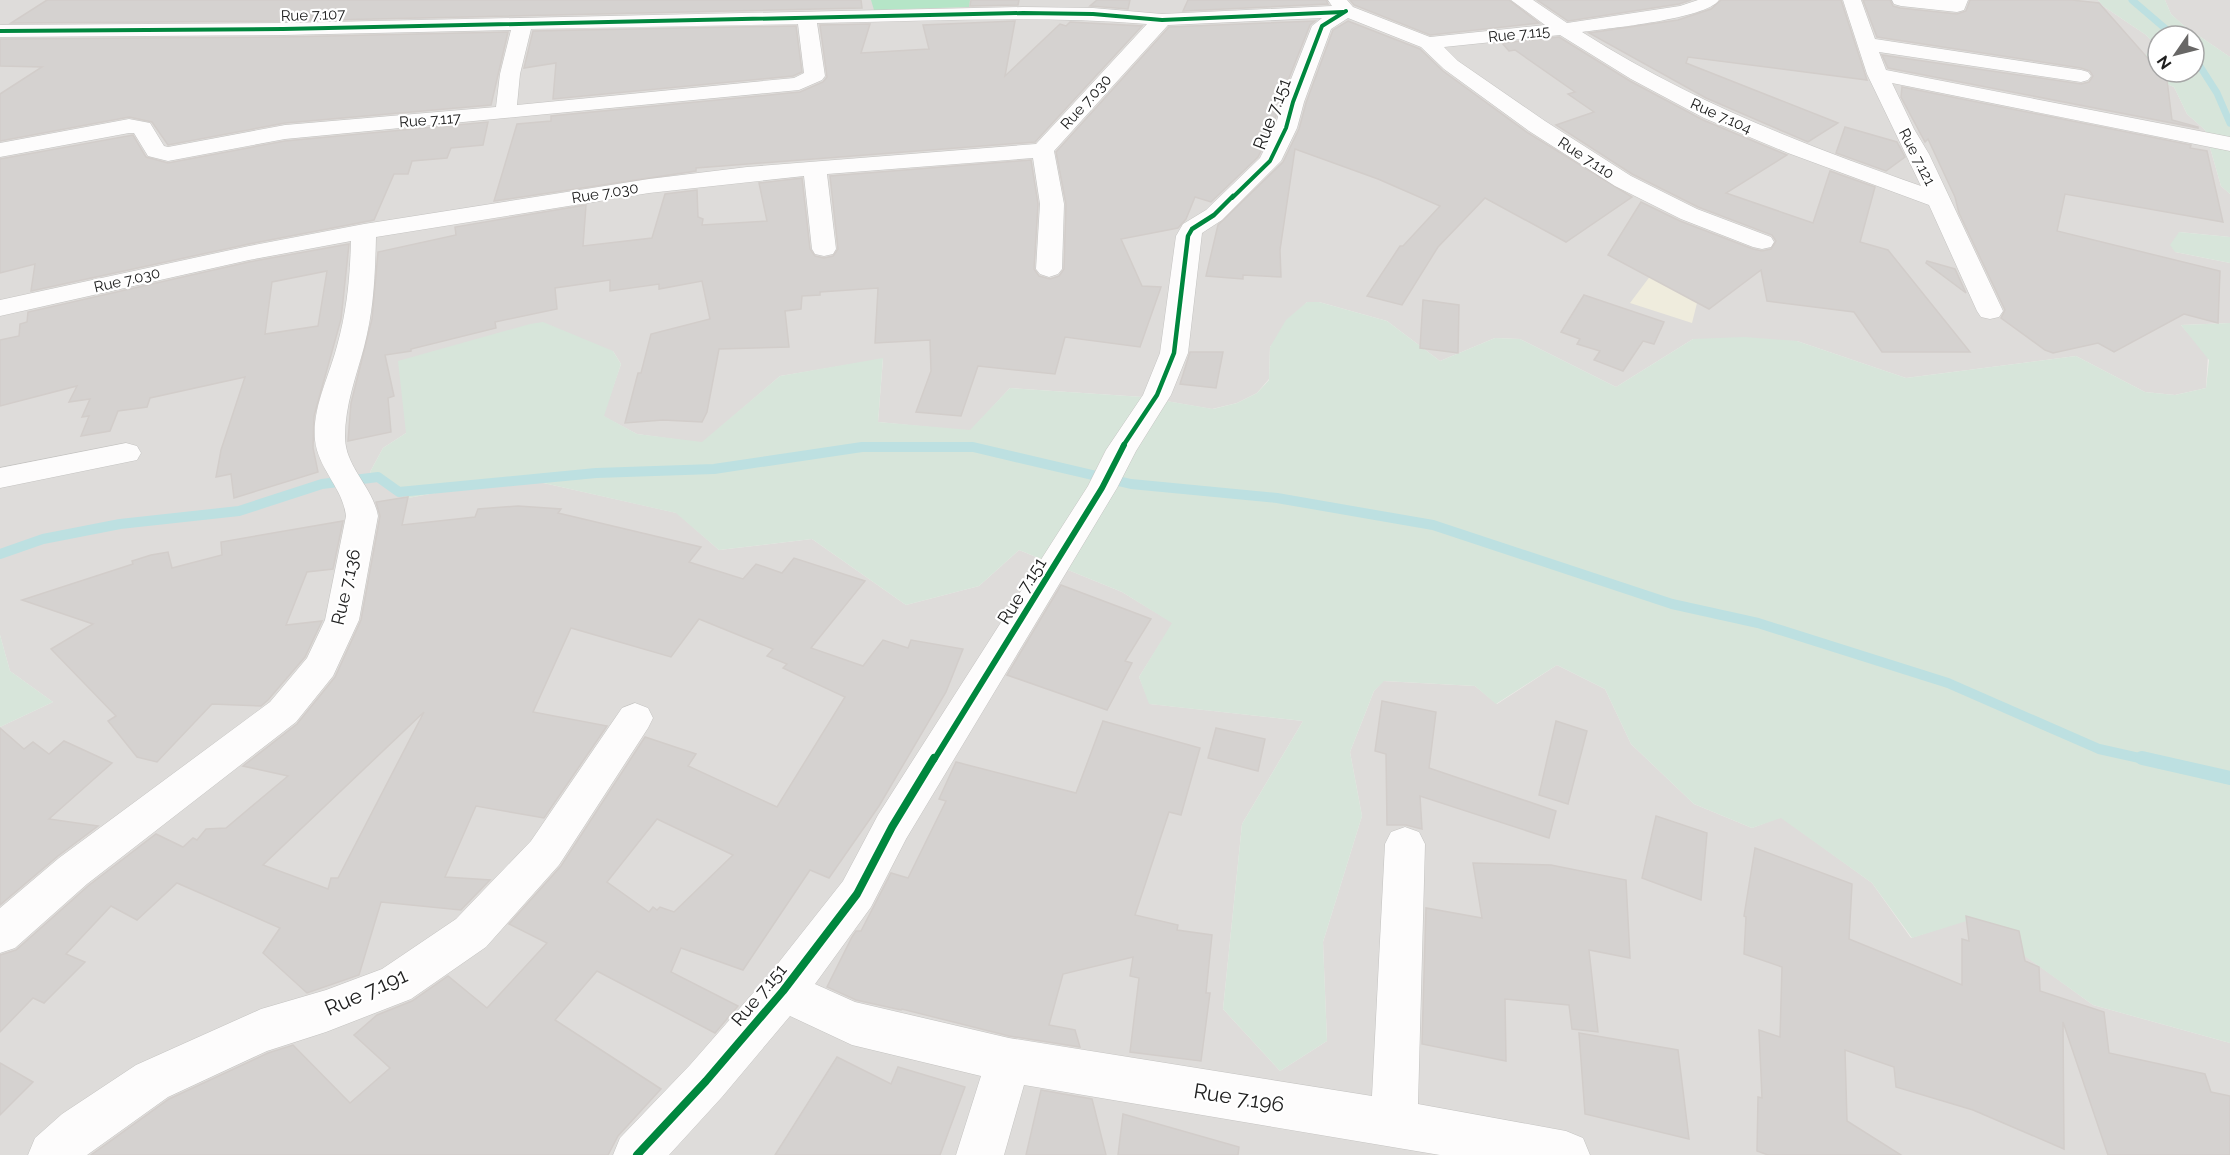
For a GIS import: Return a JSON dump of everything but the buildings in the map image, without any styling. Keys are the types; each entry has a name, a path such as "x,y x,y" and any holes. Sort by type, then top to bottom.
{"street":[{"name":"Rue 7.104","path":"1520,0 1654,83 1712,113 1862,173 1938,200"},
{"name":"Rue 7.115","path":"1341,6 1428,44 1564,29 1681,11 1703,5 1710,0"},
{"name":"Rue 7.121","path":"1852,0 1877,75 1918,154 1990,311"},
{"path":"1901,0 1957,6 1959,0"},
{"name":"Rue 7.107","path":"0,31 283,29 806,16 1093,14 1162,20 1341,6"},
{"name":"Rue 7.151","path":"638,1155 706,1081 783,991 857,894 892,827 1102,488 1121,450 1157,395 1174,353 1188,236 1192,229 1215,215 1270,161 1286,128 1293,102 1322,26 1341,6"},
{"name":"Rue 7.117","path":"0,150 129,126 142,128 156,151 168,154 285,132 800,84 815,76 806,16"},
{"name":"Rue 7.030","path":"0,308 249,252 364,231 690,180 1043,150 1162,20"},
{"path":"506,113 510,74 523,22"},
{"name":"Rue 7.110","path":"1428,44 1451,65 1529,120 1623,181 1689,214 1762,242"},
{"path":"1867,44 2081,76"},
{"path":"1877,75 2066,111 2138,129 2230,144"},
{"path":"1043,150 1052,204 1049,269"},
{"path":"815,170 824,249"},
{"name":"Rue 7.136","path":"0,934 73,871 283,712 314,676 327,654 342,620 362,516 360,501 335,462 330,440 333,403 351,346 362,297 364,231"},
{"path":"0,478 126,453"},
{"name":"Rue 7.191","path":"52,1155 79,1131 152,1081 261,1031 326,1011 396,984 471,933 545,853 634,718"},
{"path":"1394,1123 1406,844"},
{"name":"Rue 7.196","path":"783,991 852,1023 1009,1060 1394,1123 1566,1155"},
{"path":"980,1155 1009,1060"}],"shaded area":[{"path":"0,0 2098,0 2103,6 2146,35 2146,84 2167,84 2174,87 2187,114 2205,130 2221,186 2230,194 2230,237 2179,232 2175,252 2230,263 2230,323 2181,325 2208,356 2206,388 2175,395 2145,392 2076,356 1906,378 1797,341 1693,339 1616,387 1520,339 1495,338 1440,361 1387,321 1319,302 1307,302 1270,347 1269,379 1257,393 1237,403 1212,409 1143,397 1010,388 970,431 878,422 883,359 780,376 702,443 637,434 603,416 621,364 613,351 406,433 383,448 370,472 408,498 511,479 539,482 677,513 719,550 812,539 906,605 979,586 1019,550 1122,592 1173,623 1139,677 1150,704 1303,721 1242,824 1223,1009 1280,1071 1327,1041 1323,942 1362,816 1350,752 1374,691 1383,681 1475,686 1497,704 1557,665 1605,689 1631,744 1694,804 1752,828 1781,817 1872,883 1911,938 1973,918 2093,1005 2230,1043 2230,1155 0,1155 0,727 53,702 10,671 0,635"},
{"path":"2098,0 2165,0 2171,14 2182,24 2146,24 2146,35 2103,6"},
{"path":"2165,0 2230,0 2230,57 2206,41 2206,24 2182,24 2171,14"},
{"path":"2206,41 2230,57 2230,194 2221,186 2205,130 2187,114 2174,87 2167,84 2206,84"},
{"path":"2179,232 2230,237 2230,263 2175,252 2170,245"},
{"path":"1651,275 1699,295 1692,323 1630,303"},
{"path":"1307,302 1319,302 1387,321 1440,361 1495,338 1520,339 1616,387 1693,339 1744,337 1797,341 1906,378 2076,356 2145,392 2175,395 2206,388 2209,360 2181,325 2230,323 2230,1043 2093,1005 1973,919 1912,938 1872,883 1781,818 1752,828 1694,804 1631,744 1605,689 1557,665 1496,704 1475,686 1384,681 1374,691 1350,752 1362,816 1323,942 1327,1041 1280,1071 1223,1009 1242,824 1303,721 1149,704 1139,677 1172,623 1122,592 1019,550 979,586 906,605 812,539 719,550 676,513 539,482 511,479 408,498 370,472 383,448 406,433 398,361 530,324 543,322 613,351 621,364 604,416 637,434 702,442 780,376 883,358 878,422 970,430 1010,388 1143,397 1213,409 1237,403 1257,393 1269,380 1270,347 1286,320"},
{"path":"0,635 10,671 53,702 0,727"}],"green space":[{"path":"871,0 970,0 969,7 874,10"}],"waterway":[{"path":"2132,0 2160,24"},
{"path":"2206,76 2217,93 2230,123"},
{"path":"0,554 43,539 120,524 239,511 322,484 378,477 399,492 596,473 714,469 862,447 973,447 1131,484 1277,498 1433,525 1672,604 1758,623 1948,683 2099,749 2148,760"},
{"path":"2142,758 2230,778"}],"cycle path":[{"path":"637,1155 706,1081 783,991 857,894 892,827 1102,488 1121,450 1157,395 1174,353 1188,236 1192,229 1214,215 1270,161 1286,128 1293,102 1322,26 1346,11"},
{"path":"0,31 283,29 1023,13 1093,14 1162,20 1343,12"}]}
